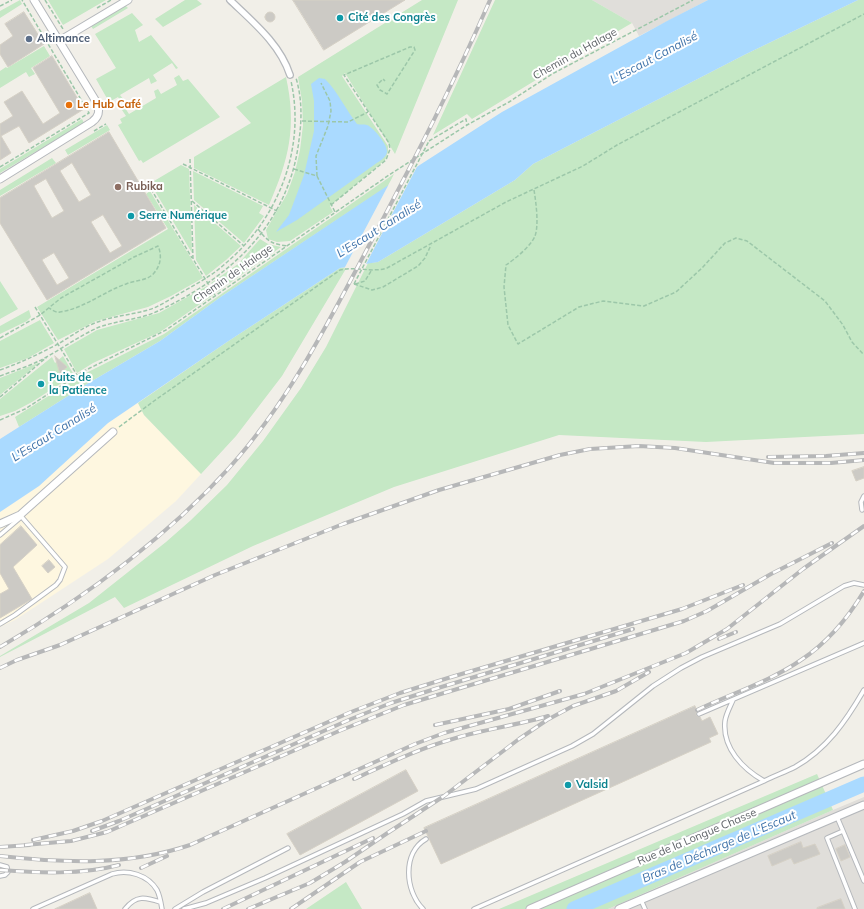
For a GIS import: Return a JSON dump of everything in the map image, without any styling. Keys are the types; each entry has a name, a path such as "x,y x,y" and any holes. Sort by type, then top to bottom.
{"street":[{"path":"0,179 92,122 97,118 99,113 97,103 34,0"},
{"path":"59,41 128,0"},
{"path":"230,0 270,41 292,75"},
{"path":"0,524 21,515 113,432"},
{"name":"Rue de la Longue Chasse","path":"530,909 864,764"},
{"path":"619,909 864,805"}],"lane":[{"path":"862,510 860,502 864,496"},
{"path":"0,535 21,515 65,567 56,585 0,624"},
{"path":"184,909 206,903 265,878 403,814 426,800 476,789 572,746 606,724 653,686 689,664 780,624 844,586 854,583 864,585"},
{"path":"699,714 864,644"},
{"path":"474,909 794,767 826,743 844,722 864,690"},
{"path":"733,700 725,721 729,744 740,763 749,772 764,781"},
{"path":"837,817 864,881"},
{"path":"843,831 827,838 855,909"},
{"path":"423,909 413,893 408,868 414,850 419,844 426,840"},
{"path":"175,909 203,892 288,848"},
{"path":"0,865 8,868 8,872 5,875 0,876"},
{"path":"33,909 112,874 125,872 134,873 148,880 157,891 162,909"},
{"path":"124,909 133,901 142,898 160,902"},
{"path":"641,900 645,909"}],"path":[{"path":"0,6 12,0"},
{"path":"0,167 89,113 22,0"},
{"path":"45,0 63,29"},
{"path":"93,11 111,0"},
{"name":"Chemin du Halage","path":"467,126 505,105 566,66 693,0"},
{"path":"113,432 154,401 340,270 380,271 387,268 506,202 583,166 617,145 829,34 864,14"},
{"path":"331,205 388,157 390,149 389,143 344,75 410,46 414,47 415,50 387,94 380,90 378,85 383,79 385,81"},
{"path":"0,376 28,366 98,328 158,312 208,284 237,262 262,234 277,211 286,194 294,169 298,150 301,121 301,99 292,75"},
{"path":"0,370 29,359 95,323 154,308 205,279 227,263 244,246 272,208 285,179 294,140 296,104 292,75"},
{"path":"321,83 329,97 331,105 329,122 316,156 317,176 335,212"},
{"path":"301,121 351,122 368,112"},
{"path":"354,284 429,141 466,119 467,126"},
{"name":"Chemin de Halage","path":"0,420 25,409 90,367 159,334 389,175 467,126"},
{"path":"190,159 193,259"},
{"path":"183,164 277,211"},
{"path":"294,169 317,176"},
{"path":"151,189 216,296"},
{"path":"534,190 537,215 535,237 518,257 506,265 504,287 508,325 518,344 579,307 603,301 644,306 676,292 702,268 725,243 736,238 747,241 825,301 843,325 852,342 864,355"},
{"path":"192,201 244,246"},
{"path":"258,229 268,241 288,246"},
{"path":"354,284 372,290 383,287 418,266 425,258 431,244"},
{"path":"0,338 40,315 49,308 62,298 134,257 158,246 161,253 160,263 154,274 139,281 127,283 92,302 76,308 58,313 49,308"},
{"path":"354,284 366,281 371,271"},
{"path":"35,307 77,375"},
{"path":"0,397 49,355"}],"shaded area":[{"path":"592,0 708,0 639,36 632,23"},
{"path":"138,403 144,415 201,474 176,501 108,559 15,620 0,627 0,512 39,486 108,423"},
{"path":"864,797 864,909 608,909 833,810"}],"green space":[{"path":"20,0 22,4 0,18 0,11"},
{"path":"48,0 106,0 63,25"},
{"path":"185,0 197,0 202,4 163,27 155,19"},
{"path":"422,0 458,0 395,154 345,73 342,76 388,146 388,152 385,160 330,206 333,212 290,241 277,242 268,239 266,230 287,194 295,172 300,150 303,125 302,101 298,77"},
{"path":"495,0 592,0 632,23 472,119 467,114 433,135"},
{"path":"858,0 864,0 864,434 706,442 559,435 394,487 253,546 124,608 115,597 0,657 89,603 166,542 227,485 263,441 301,388 326,347 368,263 378,262 515,180 533,164 744,55"},
{"path":"125,5 128,8 93,29 91,26"},
{"path":"132,13 143,25 135,30 139,42 151,35 178,68 176,69 172,63 153,75 157,81 151,84 149,78 120,95 124,100 121,102 118,97 109,102 96,79 116,68 95,34"},
{"path":"44,46 50,56 31,68 35,74 29,77 26,72 0,88 0,71"},
{"path":"179,75 183,81 188,79 220,117 143,163 141,160 139,161 118,125 122,123 120,119 126,116 122,110 125,108 129,114 156,98 154,91 158,89 161,94 177,85 174,78"},
{"path":"286,77 291,112 291,127 282,173 269,205 194,168 194,157 251,123 236,107"},
{"path":"82,119 84,123 0,173 0,169"},
{"path":"107,125 110,130 68,155 65,150"},
{"path":"52,158 56,163 0,196 0,190"},
{"path":"181,165 189,169 192,253 153,188 156,185 154,181"},
{"path":"193,171 263,206 259,213 264,216 244,243 194,200"},
{"path":"394,174 388,186 222,296 160,341 87,384 19,427 15,417 82,375 164,334"},
{"path":"150,191 203,278 148,307 96,321 58,340 37,307 168,229 146,194"},
{"path":"194,205 241,246 206,276 196,260"},
{"path":"260,239 268,244 281,247 217,292 211,283 238,264"},
{"path":"347,267 282,376 236,436 201,474 144,415 138,403 227,342 340,268"},
{"path":"0,281 18,309 0,319"},
{"path":"207,286 213,295 160,332 93,363 77,373 64,349 97,330 159,313"},
{"path":"29,310 31,317 27,321 0,334 0,326"},
{"path":"40,320 54,343 28,358 0,368 0,341"},
{"path":"63,356 74,375 32,402 15,411 0,416 0,399 52,357 55,363"},
{"path":"39,363 0,395 0,378"},
{"path":"817,774 833,810 608,909 499,909"},
{"path":"346,882 362,909 306,909"}],"water":[{"name":"L'Escaut Canalisé","path":"708,0 858,0 744,55 533,164 515,180 378,262 340,268 227,342 108,423 39,486 0,512 0,439 87,384 160,341 222,296 384,188 502,112"},
{"path":"319,78 325,79 330,84 357,124 370,126 383,141 387,152 380,161 297,220 276,232 289,215 304,175 314,131 314,101 311,84"}],"pier":[{"path":"419,163 365,266 344,269 390,182"}],"building":[{"name":"Cité des Congrès","path":"293,0 405,0 324,50"},
{"path":"24,12 44,44 8,67 0,54 0,45 13,36 5,24"},
{"path":"268,12 272,12 274,13 274,21 268,22 265,19 265,15"},
{"path":"52,56 84,109 29,143 19,126 1,136 11,153 0,160 0,124 13,116 4,102 22,91 43,124 60,113 33,68"},
{"name":"Serre Numérique","path":"109,132 166,228 47,300 0,223 0,198","holes":["72,163 91,195 79,202 60,171","46,179 64,211 52,218 34,186","103,215 122,246 110,253 91,222","54,253 69,278 57,285 42,260"]},
{"path":"55,356 67,367 60,373"},
{"path":"864,467 864,478 856,481 852,471"},
{"path":"21,526 37,545 13,567 32,599 0,618 0,594 9,589 0,573 0,545"},
{"path":"49,560 55,567 48,573 42,566"},
{"name":"Valsid","path":"695,706 697,716 700,717 702,721 710,717 718,734 709,738 711,742 441,864 424,828"},
{"path":"406,770 418,791 300,855 287,834"},
{"path":"801,842 803,848 815,844 820,854 794,864 791,858 772,866 768,856"},
{"path":"845,845 850,857 841,861 836,849"},
{"path":"90,893 97,909 55,909"},
{"path":"841,899 845,909 817,909 817,908"}],"waterway":[{"name":"Bras de Décharge de L'Escaut","path":"574,909 864,784"}],"railway":[{"path":"0,647 62,608 122,566 178,519 229,468 251,442 291,386 326,327 434,119 490,0"},
{"path":"0,668 17,660 60,645 215,575 343,524 439,490 560,455 590,449 639,446 675,448 774,463 831,463 864,460"},
{"path":"768,457 826,456 864,453"},
{"path":"0,856 72,861 120,860 167,852 190,845 415,744 444,733 584,694 686,653 727,629 803,569 864,526"},
{"path":"25,845 71,841 107,832 339,731 404,705 684,621 707,611 771,574 832,543"},
{"path":"33,840 73,831 102,821 351,712 400,693 682,609 743,585"},
{"path":"697,710 764,681 789,668 811,653 837,629 864,591"},
{"path":"92,831 119,821 351,719 391,703 633,629"},
{"path":"719,639 736,632"},
{"path":"248,909 310,883 345,862 444,796 519,739 547,720 573,706 616,691 649,672"},
{"path":"435,725 509,709 560,691"},
{"path":"354,779 443,742 548,716"},
{"path":"291,909 360,862 426,831"},
{"path":"223,909 373,838"},
{"path":"0,847 30,845"},
{"path":"141,868 167,856"},
{"path":"0,870 75,872 119,865"}],"place":[{"name":"Cité des Congrès","path":"340,18"},
{"name":"Altimance","path":"29,39"},
{"name":"Le Hub Café","path":"69,105"},
{"name":"Rubika","path":"118,187"},
{"name":"Serre Numérique","path":"131,216"},
{"name":"Puits de la Patience","path":"41,384"},
{"name":"Valsid","path":"568,785"}]}
